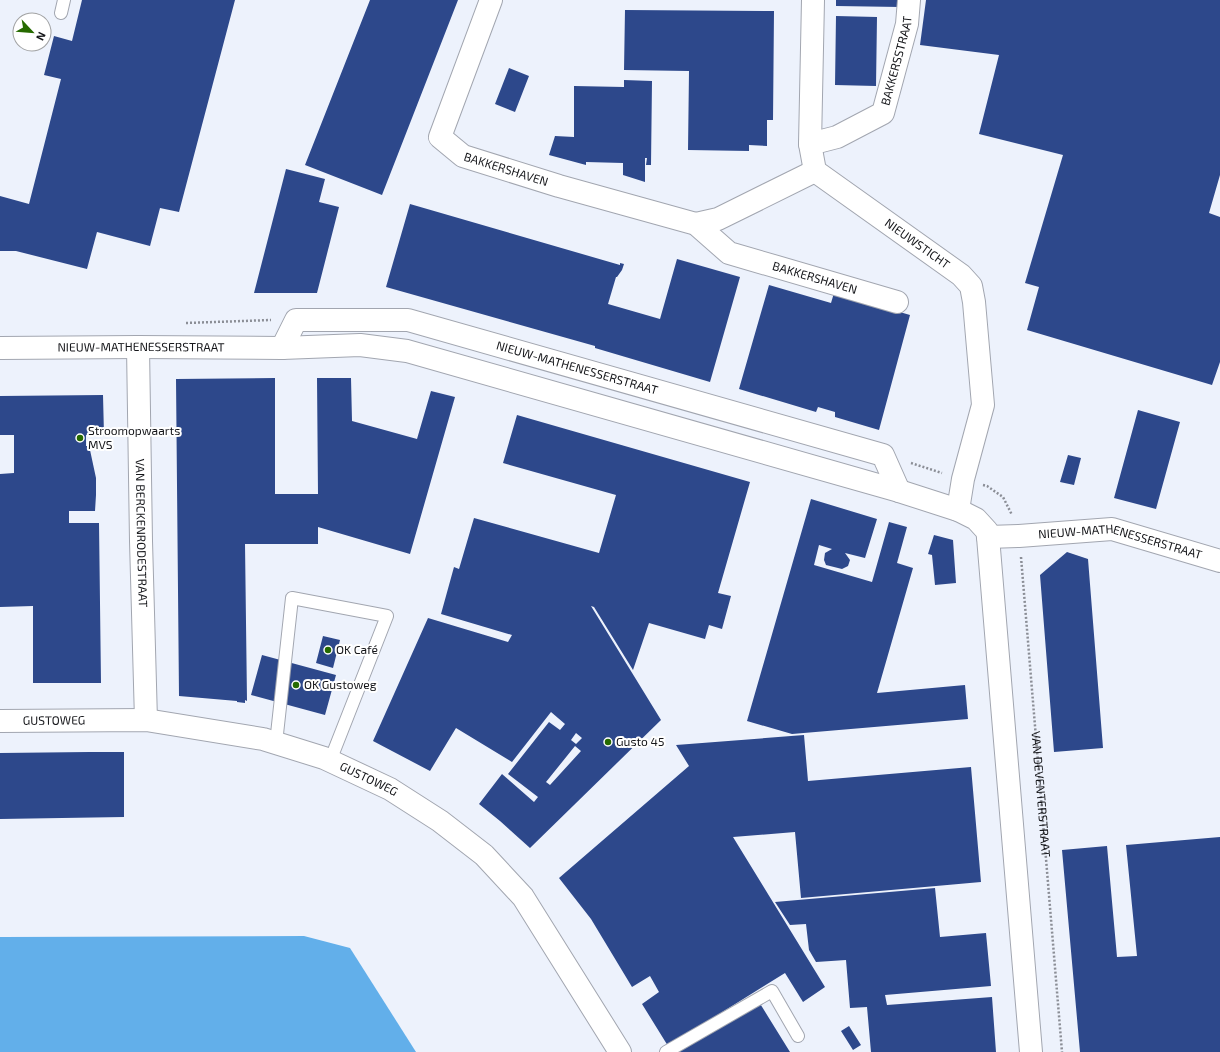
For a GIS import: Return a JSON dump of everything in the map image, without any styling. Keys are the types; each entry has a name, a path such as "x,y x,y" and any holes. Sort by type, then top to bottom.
{"street":[{"name":"BAKKERSHAVEN","path":"491,0 440,137 463,156 559,186 696,224 729,253 897,302"},
{"path":"813,0 810,144 815,171"},
{"name":"BAKKERSSTRAAT","path":"810,144 837,137 883,112 907,24 909,0"},
{"name":"BAKKERSHAVEN","path":"696,224 718,219 815,171"},
{"name":"NIEUWSTICHT","path":"815,171 961,275 971,286 974,302 983,405 963,479 958,510"},
{"name":"NIEUW-MATHENESSERSTRAAT","path":"282,348 296,320 408,320 883,455"},
{"name":"NIEUW-MATHENESSERSTRAAT","path":"0,348 282,348 360,345 406,351 899,491 958,510 976,519 987,531 988,537 1112,529 1220,561"},
{"name":"VAN BERCKENRODESTRAAT","path":"138,347 146,720"},
{"path":"883,455 899,491"},
{"path":"988,537 1031,1052"},
{"name":"GUSTOWEG","path":"0,721 146,720 263,739 330,761 390,789 440,821 484,855 524,897 620,1052"}],"lane":[{"path":"61,13 64,0"},
{"path":"276,743 292,598 387,616 330,761"},
{"path":"666,1052 772,991 798,1036"}],"path":[{"name":"NIEUW-MATHENESSERSTRAAT","path":"883,455 987,486 1002,498 1012,516 1019,536"},
{"name":"VAN DEVENTERSTRAAT","path":"1019,536 1062,1052"}],"water":[{"path":"304,936 350,948 416,1052 0,1052 0,937"}],"building":[{"path":"82,0 235,0 179,212 160,208 150,246 97,232 87,269 16,251 0,251 0,196 29,204 61,79 44,75 50,52 52,52 54,36 72,41"},
{"path":"370,0 458,0 382,195 305,165"},
{"path":"836,0 900,0 900,7 836,6"},
{"path":"926,0 1220,0 1220,175 1209,213 1220,217 1220,362 1212,385 1027,330 1039,287 1025,283 1063,155 979,134 999,55 920,45"},
{"path":"625,10 774,11 773,120 767,120 767,146 749,145 749,151 688,150 689,71 624,70"},
{"path":"836,16 877,17 876,86 835,85"},
{"path":"509,68 529,76 515,112 495,104"},
{"path":"624,80 652,81 651,165 646,165 647,158 645,158 645,182 623,175 623,163 586,162 586,165 549,155 555,136 574,137 574,86 624,87"},
{"path":"286,169 325,179 319,202 339,207 317,293 254,293"},
{"path":"410,204 620,265 620,263 624,264 622,270 616,277 608,304 660,319 677,259 740,277 710,382 595,348 595,346 386,287"},
{"path":"769,285 831,303 834,293 910,315 879,430 835,417 835,412 818,407 816,412 739,389"},
{"path":"275,378 275,494 318,494 317,378 351,378 352,421 417,439 431,391 455,397 410,554 318,527 318,544 245,544 247,701 245,700 245,703 179,696 176,379"},
{"path":"103,395 104,435 86,435 86,446 89,446 96,478 95,511 69,511 69,523 99,523 101,683 33,683 33,606 0,607 0,474 14,473 14,435 0,435 0,396"},
{"path":"1138,410 1180,422 1156,509 1114,498"},
{"path":"517,415 750,482 718,593 731,596 722,629 709,625 705,639 649,623 633,670 594,607 591,606 661,720 530,848 479,804 502,774 534,802 538,797 508,774 549,722 560,730 565,724 551,712 512,762 456,728 430,771 373,741 428,618 508,642 512,635 441,614 454,567 459,569 474,518 599,553 616,495 503,463","holes":["576,733 582,738 576,744 571,740","575,746 581,751 550,785 546,782"]},
{"path":"1068,455 1081,458 1074,485 1060,482"},
{"path":"811,499 877,519 865,558 845,553 850,560 848,566 842,569 826,565 824,560 825,553 832,549 819,545 814,565 872,582 889,522 907,527 897,563 913,568 877,693 965,685 968,719 792,734 747,721"},
{"path":"934,535 953,540 956,583 935,585 932,555 928,554"},
{"path":"1067,552 1088,559 1103,748 1054,752 1040,575"},
{"path":"323,636 340,640 333,668 316,663"},
{"path":"262,655 336,675 325,715 251,695"},
{"path":"804,735 808,781 971,767 981,882 801,898 795,832 733,837 825,987 803,1002 785,973 668,1046 642,1004 659,992 650,976 632,987 591,919 559,878 689,766 676,745"},
{"path":"124,752 124,817 0,819 0,753"},
{"path":"1220,837 1220,1052 1080,1052 1062,850 1107,846 1117,957 1137,956 1126,845"},
{"path":"935,888 940,937 986,933 991,986 885,995 887,1005 992,997 996,1052 871,1052 867,1007 850,1008 846,960 816,962 809,950 806,924 790,925 775,902"},
{"path":"759,1002 790,1052 679,1052"},
{"path":"849,1026 861,1045 853,1050 841,1031"}],"place":[{"name":"Stroomopwaarts MVS","path":"80,438"},
{"name":"OK Café","path":"328,650"},
{"name":"OK Gustoweg","path":"296,685"},
{"name":"Gusto 45","path":"608,742"}]}
